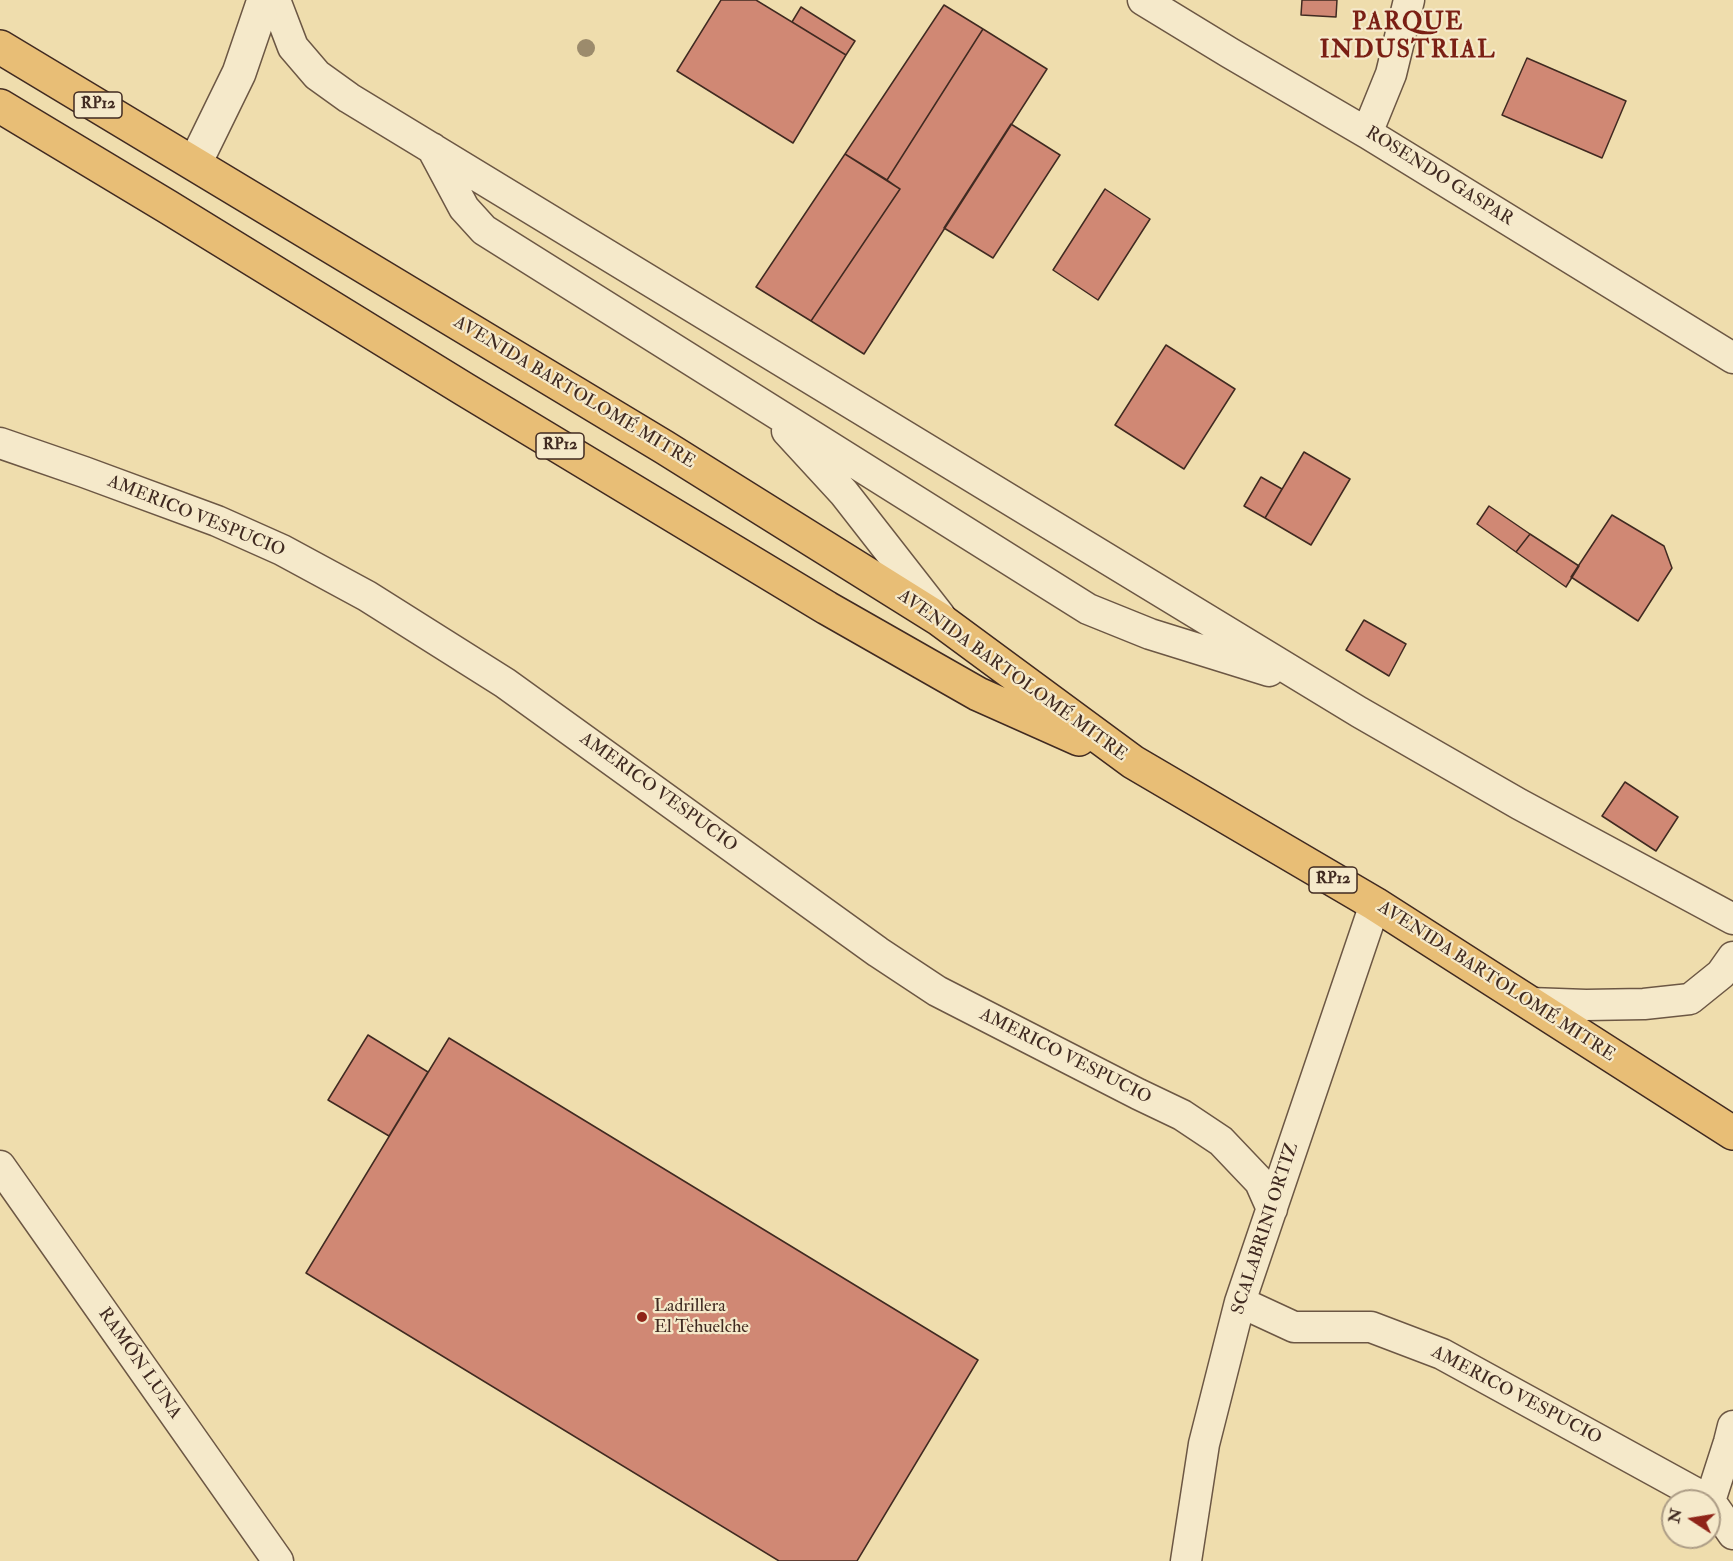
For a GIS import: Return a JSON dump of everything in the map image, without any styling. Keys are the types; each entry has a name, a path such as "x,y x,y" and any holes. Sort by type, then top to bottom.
{"main road":[{"name":"AVENIDA BARTOLOMÉ MITRE","path":"0,46 664,447 947,625 1133,762 1375,904 1733,1133"},
{"name":"AVENIDA BARTOLOMÉ MITRE","path":"0,106 827,608 978,694 1133,762"}],"street":[{"path":"195,164 239,73 264,0"},
{"path":"275,0 293,46 317,75 349,98 1312,684 1519,804 1733,919"},
{"name":"ROSENDO GASPAR","path":"1143,0 1367,133 1733,358"},
{"path":"1367,133 1391,74 1409,0"},
{"path":"432,148 464,208 484,230 1088,609 1150,634 1312,684"},
{"path":"761,403 844,494 947,625"},
{"name":"AMERICO VESPUCIO","path":"0,443 218,521 282,550 367,596 505,683 878,952 937,991 1182,1115 1221,1141 1260,1182 1272,1209"},
{"name":"SCALABRINI ORTIZ","path":"1186,1561 1204,1444 1240,1302 1375,904"},
{"path":"1530,1003 1644,1004 1690,999 1721,974 1733,957"},
{"name":"RAMÓN LUNA","path":"0,1166 278,1561"},
{"name":"AMERICO VESPUCIO","path":"1240,1302 1294,1327 1371,1327 1442,1354 1688,1489"},
{"path":"1714,1489 1733,1426"},
{"name":"AMERICO VESPUCIO","path":"1721,1517 1733,1534"}],"building":[{"path":"721,0 756,0 846,55 793,143 677,71"},
{"path":"1302,0 1337,0 1336,17 1301,15"},
{"path":"944,5 983,29 887,180 845,154"},
{"path":"801,7 855,41 846,55 792,22"},
{"path":"983,29 1047,69 864,354 811,321 900,189 887,180"},
{"path":"1527,58 1626,101 1602,158 1502,115"},
{"path":"1011,124 1060,155 993,258 944,228"},
{"path":"845,154 900,189 811,321 756,287"},
{"path":"1105,189 1150,219 1098,300 1053,270"},
{"path":"1166,345 1235,389 1184,469 1115,425"},
{"path":"1304,452 1350,479 1311,545 1265,518"},
{"path":"1261,477 1282,489 1265,518 1244,506"},
{"path":"1489,506 1530,534 1516,552 1477,524"},
{"path":"1612,515 1664,546 1672,568 1638,621 1571,577"},
{"path":"1530,534 1579,566 1566,587 1516,552"},
{"path":"1364,620 1406,644 1389,676 1346,650"},
{"path":"1625,782 1678,817 1656,851 1602,816"},
{"path":"368,1035 428,1072 389,1136 328,1100"},
{"name":"Ladrillera El Tehuelche","path":"449,1038 978,1360 857,1561 779,1561 306,1273"}],"place":[{"name":"Ladrillera El Tehuelche","path":"642,1317"}],"district":[{"name":"PARQUE INDUSTRIAL","path":"1408,38"}]}
